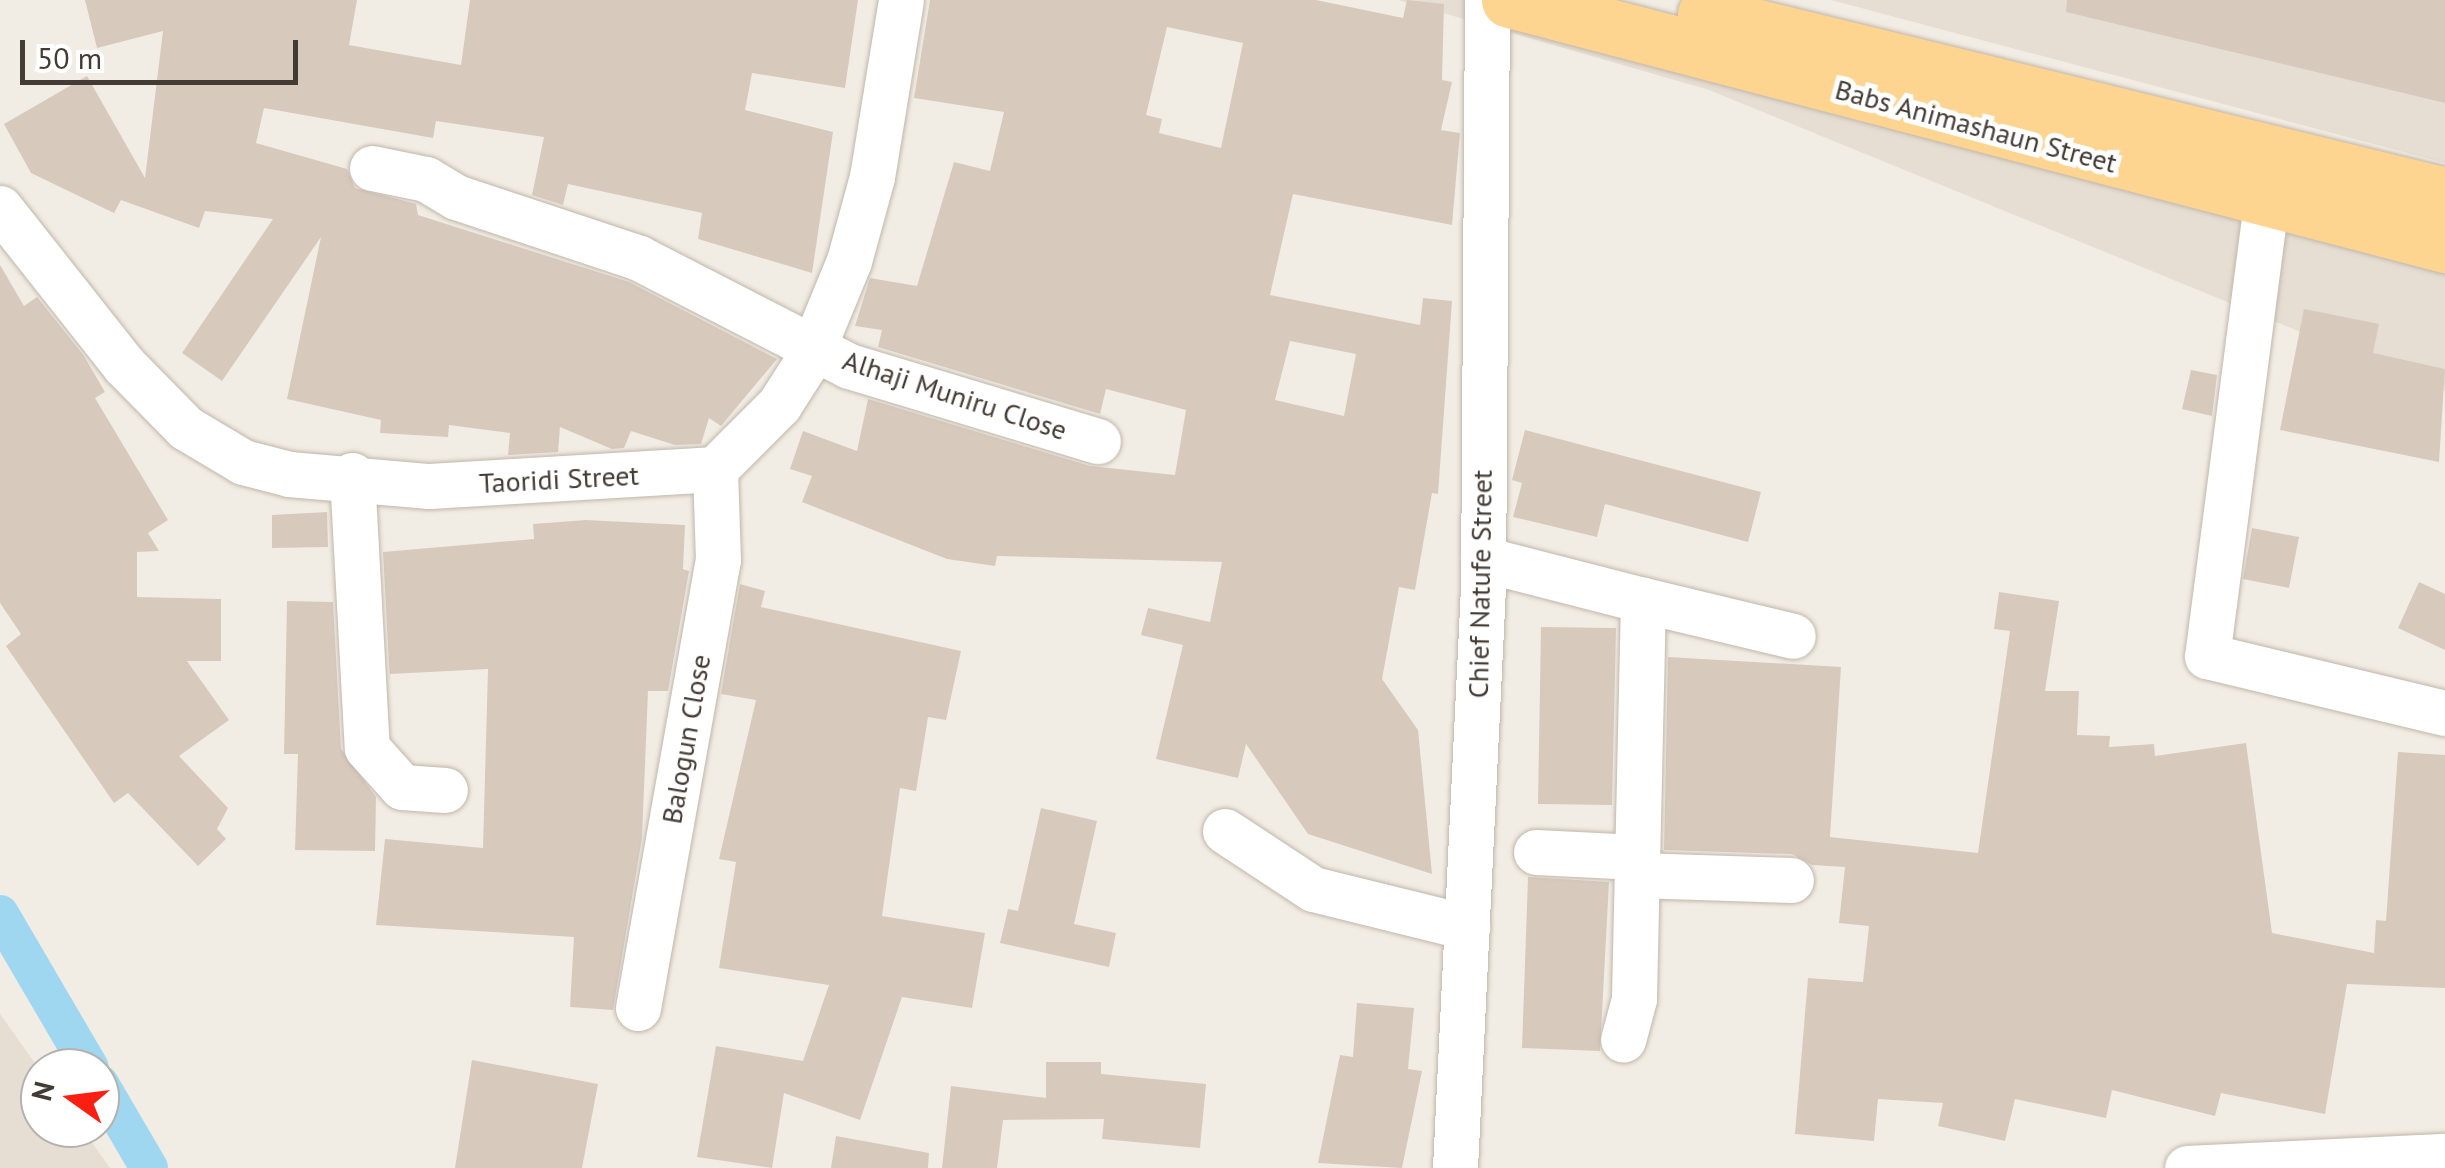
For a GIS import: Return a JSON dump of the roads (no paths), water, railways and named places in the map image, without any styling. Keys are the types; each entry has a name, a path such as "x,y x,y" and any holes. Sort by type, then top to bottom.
{"main road":[{"name":"Babs Animashaun Street","path":"1510,0 2266,203 2445,245"},
{"name":"Babs Animashaun Street","path":"1646,0 2445,195"}],"street":[{"path":"715,469 779,405 814,344 872,177 900,0"},
{"name":"Chief Natufe Street","path":"1455,1168 1483,559 1487,0"},
{"name":"Alhaji Muniru Close","path":"372,168 426,179 456,197 639,258 704,298 814,344 848,366 1098,441"},
{"path":"2266,203 2207,656 2445,713"},
{"name":"Taoridi Street","path":"0,208 186,428 243,462 290,474 352,475 429,486 715,469"},
{"name":"Balogun Close","path":"638,1008 718,560 715,469"},
{"path":"352,475 367,748 402,787 444,790"},
{"path":"1483,559 1792,636"},
{"path":"1623,1040 1634,998 1643,600"},
{"path":"1225,831 1313,889 1467,927"},
{"path":"1536,852 1791,880"},
{"path":"2187,1168 2445,1156"}],"waterway":[{"path":"0,914 78,1048"},
{"path":"120,1118 149,1168"}]}
